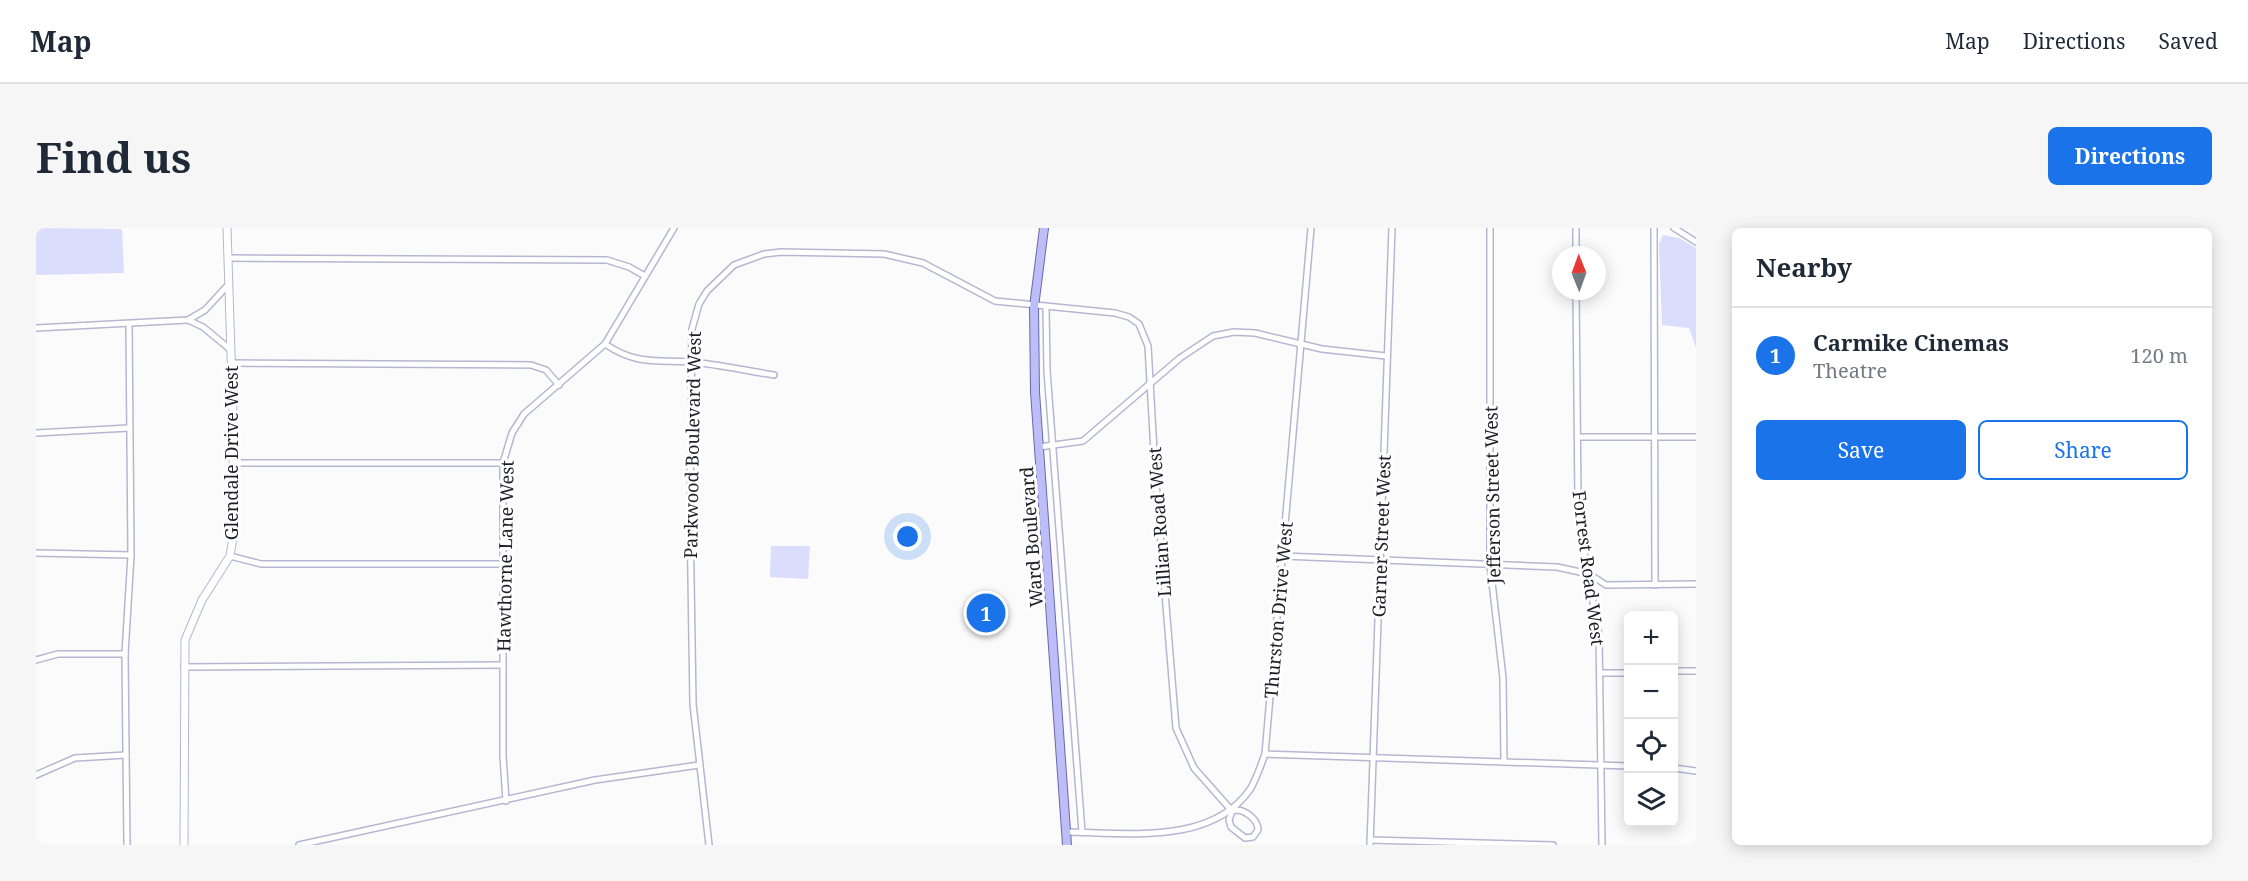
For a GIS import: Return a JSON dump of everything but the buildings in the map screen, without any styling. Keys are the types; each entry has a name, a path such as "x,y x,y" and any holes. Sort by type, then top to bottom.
{"main road":[{"name":"Ward Boulevard","path":"1044,228 1034,307 1039,447 1067,845"}],"street":[{"name":"Glendale Drive West","path":"184,845 185,640 189,625 202,600 230,556 234,522 227,228"},
{"name":"Hawthorne Lane West","path":"506,801 502,564 503,463 512,433 524,414 606,344 674,228"},
{"name":"Thurston Drive West","path":"1067,832 1182,833 1208,826 1232,811 1251,788 1266,754 1311,228"},
{"name":"Garner Street West","path":"1370,842 1392,228"},
{"name":"Jefferson Street West","path":"1490,228 1490,565 1503,678 1504,762"},
{"path":"1576,228 1576,246"},
{"path":"1654,228 1655,585"},
{"path":"1674,228 1696,242"},
{"name":"Parkwood Boulevard West","path":"709,845 693,704 691,649 692,362 695,317 707,291 734,266 769,253 869,254 909,258 995,301 1034,307"},
{"path":"229,258 607,260 629,267 645,276"},
{"path":"36,328 188,320 205,310 229,284"},
{"name":"Forrest Road West","path":"1576,300 1580,530 1599,628 1602,845"},
{"name":"Lillian Road West","path":"1034,307 1115,313 1134,320 1145,334 1176,728 1182,748 1194,768 1232,811"},
{"path":"1046,308 1053,446 1082,832"},
{"path":"188,320 210,332 231,350"},
{"path":"127,845 125,654 131,555 129,324"},
{"path":"1039,447 1083,441 1195,346 1213,336 1234,332 1255,333 1302,344 1386,356"},
{"path":"606,344 622,356 636,360 692,362 774,375"},
{"path":"232,363 531,364 546,370 559,385"},
{"path":"36,433 129,428"},
{"path":"1578,437 1696,437"},
{"path":"234,463 503,463"},
{"path":"36,553 131,555"},
{"path":"230,556 261,564 502,564"},
{"path":"1283,556 1379,562 1557,567 1589,574 1606,585 1696,584"},
{"path":"36,660 58,654 125,654"},
{"path":"184,667 503,665"},
{"path":"1678,671 1696,671"},
{"path":"1600,673 1624,673"},
{"path":"1266,754 1624,766"},
{"path":"36,774 75,758 126,755"},
{"path":"299,845 595,780 699,765"},
{"path":"1678,769 1696,771"},
{"path":"1232,811 1244,811 1255,821 1258,827 1255,836 1245,838 1231,827 1229,820 1232,811"},
{"path":"1370,842 1553,845"}],"shaded area":[{"path":"36,228 122,229 124,273 36,275"},
{"path":"1663,235 1679,238 1696,248 1696,348 1689,328 1662,325 1659,244"},
{"path":"771,546 810,546 808,579 770,577"}],"place":[{"name":"Carmike Cinemas","path":"986,613"}]}
